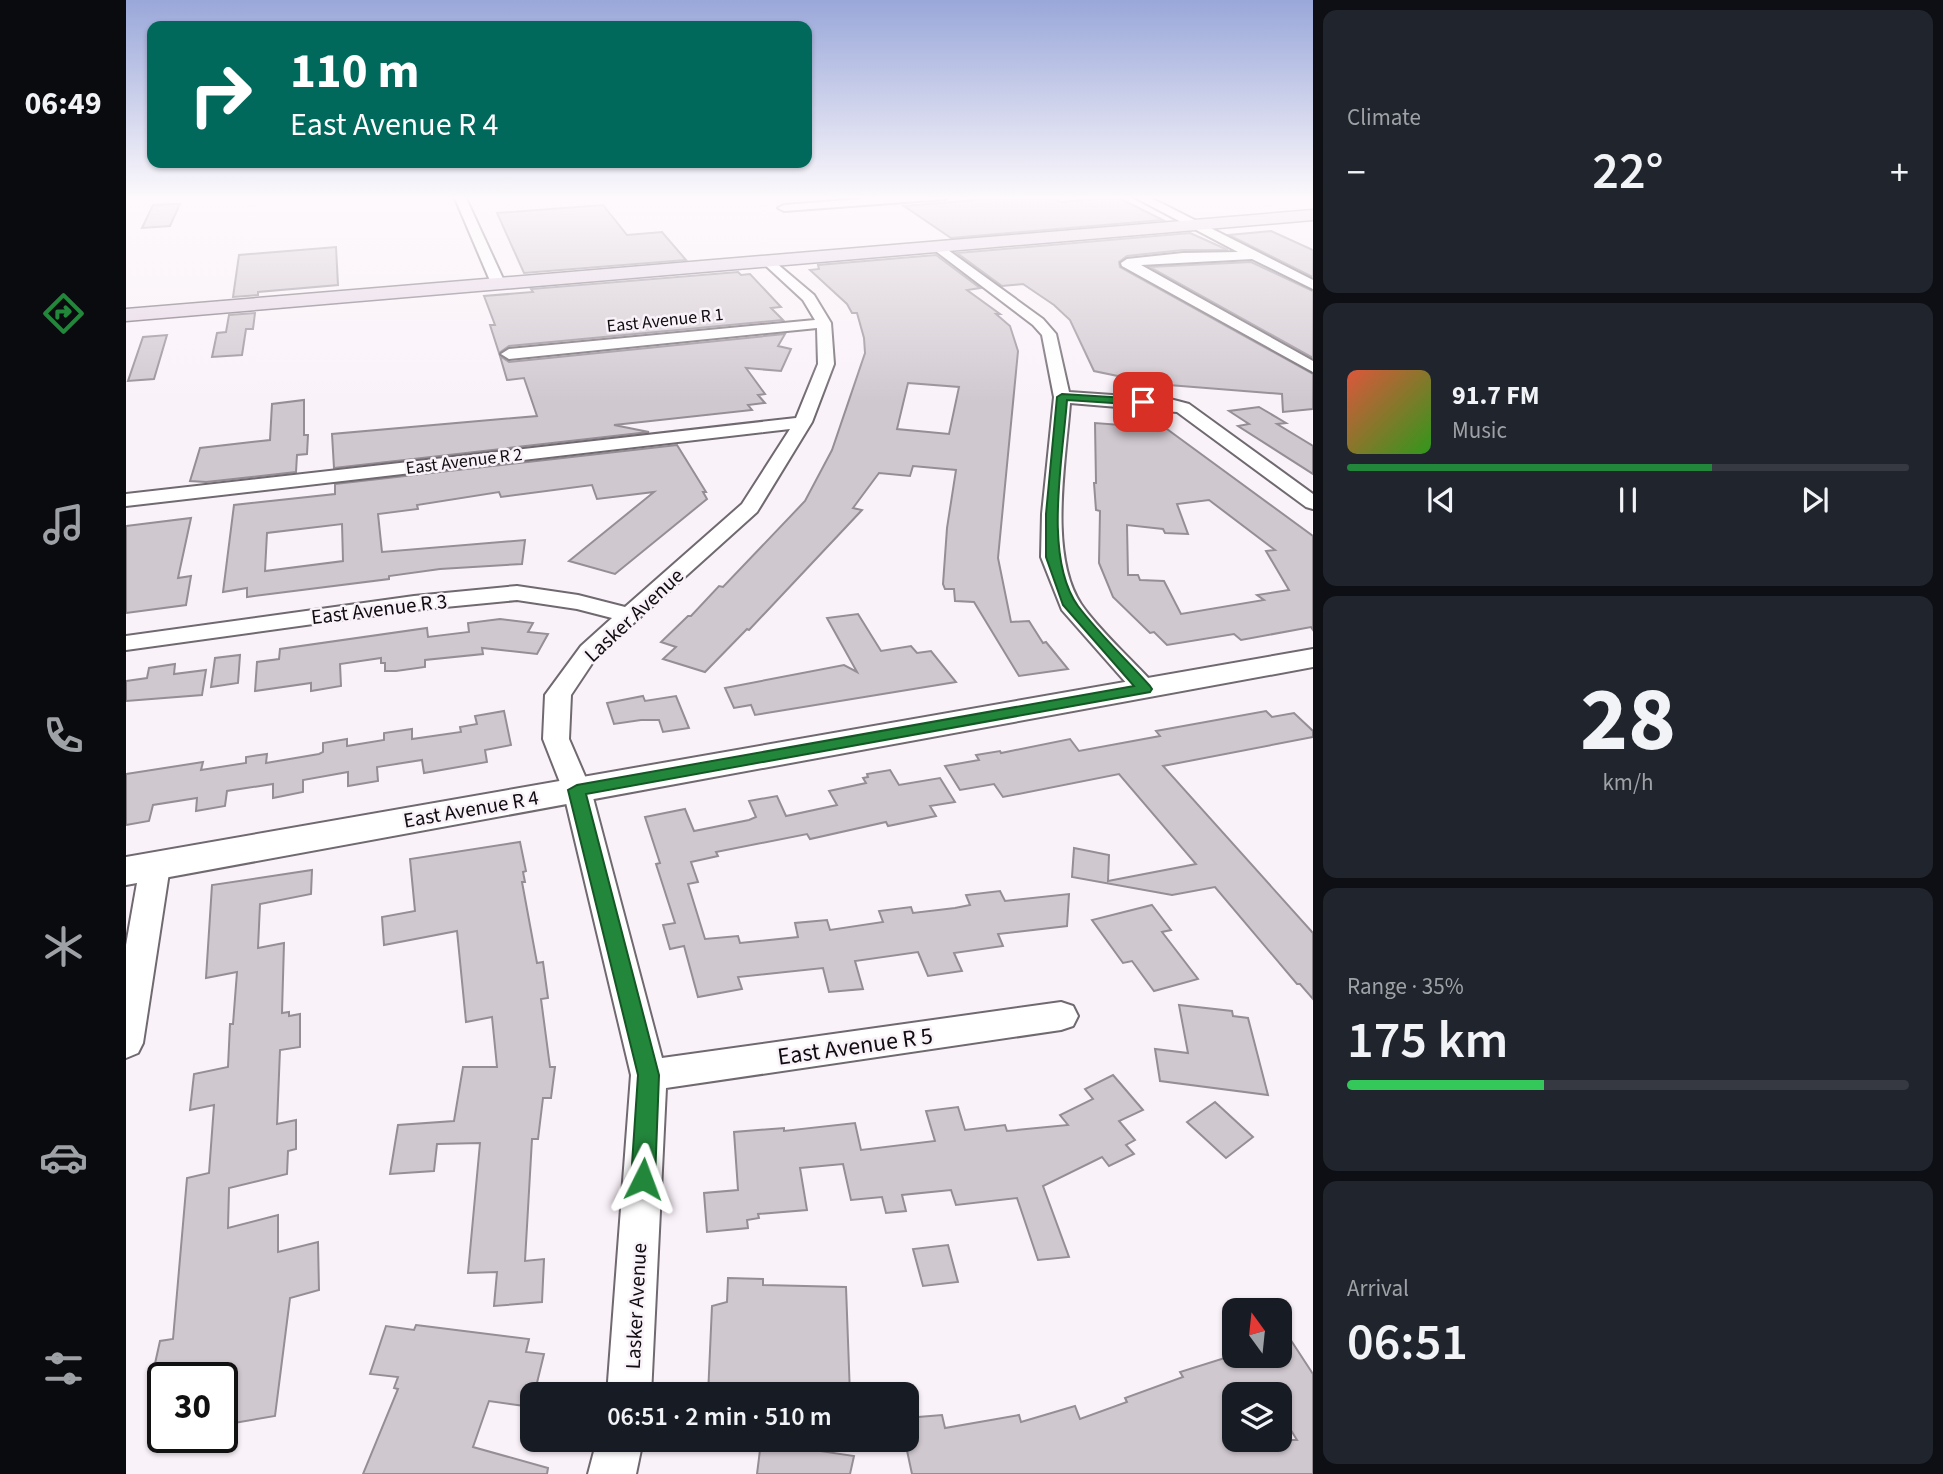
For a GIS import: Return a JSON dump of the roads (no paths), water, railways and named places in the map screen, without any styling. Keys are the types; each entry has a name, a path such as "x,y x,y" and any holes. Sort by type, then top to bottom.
{"main road":[{"path":"126,315 724,265"}],"street":[{"path":"489,265 498,284"},
{"path":"773,265 808,298 824,323"},
{"path":"962,265 1038,322 1048,334 1062,397 1052,514 1052,557 1070,605 1145,689"},
{"path":"1128,265 1313,367"},
{"path":"1271,265 1313,285"},
{"name":"East Avenue R 1","path":"509,355 824,323"},
{"name":"Lasker Avenue","path":"630,1382 649,1075 577,790 556,739 558,695 589,651 750,508 803,422 826,364 824,323"},
{"path":"1062,397 1170,404 1183,408 1313,503"},
{"name":"East Avenue R 2","path":"126,500 803,422"},
{"name":"East Avenue R 3","path":"126,643 414,603 517,593 578,601 631,616"},
{"name":"East Avenue R 4","path":"140,869 1313,658"},
{"path":"126,1043 140,869"},
{"name":"East Avenue R 5","path":"649,1075 1061,1016"},
{"path":"612,1474 617,1452"}]}
